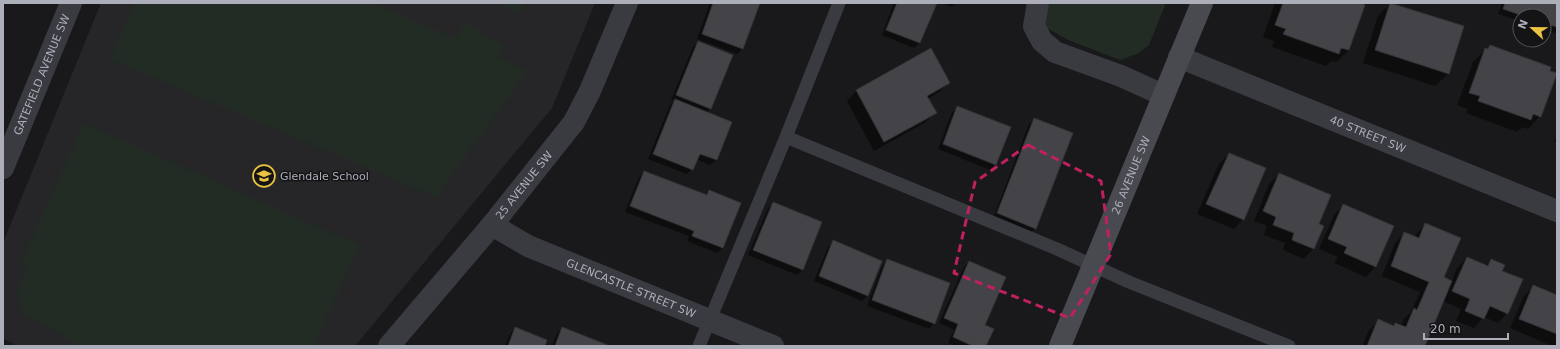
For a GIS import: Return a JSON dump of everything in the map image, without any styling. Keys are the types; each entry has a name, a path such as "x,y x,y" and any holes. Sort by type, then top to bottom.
{"street":[{"name":"GATEFIELD AVENUE SW","path":"3,168 7,146 71,3"},
{"name":"25 AVENUE SW","path":"389,346 492,225 574,122 590,91 627,3"},
{"path":"1038,3 1034,26 1042,41 1055,52 1120,76 1163,95"},
{"name":"26 AVENUE SW","path":"1060,346 1202,3"},
{"name":"40 STREET SW","path":"1179,58 1557,211"},
{"name":"GLENCASTLE STREET SW","path":"492,225 528,246 773,346"}],"lane":[{"path":"699,346 786,138 839,3"},
{"path":"786,138 1057,249 1129,282 1289,346"}],"highlighted area":[{"path":"1028,145 1101,181 1111,254 1070,318 954,273 975,182"}],"shaded area":[{"name":"Glendale School","path":"101,3 595,3 552,108 355,346 17,346 3,338 3,243"},
{"path":"134,3 373,3 455,38 466,22 503,46 497,56 528,71 436,197 110,60"},
{"path":"496,3 525,3 520,14"},
{"path":"1049,3 1166,3 1149,45 1137,54 1120,60 1068,40 1045,27"},
{"path":"84,123 359,245 314,346 80,346 24,314 16,294 27,269 20,265"}],"building":[{"path":"713,3 760,3 743,49 702,34"},
{"path":"897,3 937,3 920,43 886,30"},
{"path":"1283,3 1361,3 1365,5 1349,50 1341,48 1339,54 1283,34 1286,29 1275,25"},
{"path":"1390,3 1464,26 1449,74 1375,50"},
{"path":"1505,3 1557,3 1557,27 1552,25 1552,8 1512,8 1512,12 1503,9"},
{"path":"698,41 733,55 711,109 676,95"},
{"path":"1490,45 1551,67 1550,71 1557,73 1541,117 1533,114 1531,120 1478,101 1480,96 1469,93 1485,48 1488,49"},
{"path":"931,48 950,83 927,96 937,113 884,142 856,90"},
{"path":"675,99 732,122 717,160 700,154 693,170 653,154"},
{"path":"957,106 1011,127 996,165 943,144"},
{"path":"1034,118 1073,133 1036,229 997,213"},
{"path":"1229,153 1266,168 1244,220 1206,204"},
{"path":"644,171 707,195 709,190 741,203 723,248 692,236 694,231 630,206"},
{"path":"1279,173 1331,195 1319,224 1324,226 1314,249 1292,240 1294,233 1273,225 1276,217 1263,211"},
{"path":"773,202 822,222 803,270 753,250"},
{"path":"1343,204 1394,226 1376,267 1344,253 1347,247 1328,239"},
{"path":"1425,223 1461,238 1444,277 1452,281 1425,346 1367,346 1378,319 1394,326 1395,323 1406,327 1414,308 1417,310 1429,282 1391,266 1404,232 1419,238"},
{"path":"833,240 882,261 868,296 819,276"},
{"path":"1467,257 1488,266 1491,259 1505,265 1502,271 1523,279 1508,314 1490,306 1484,319 1465,311 1470,299 1452,291"},
{"path":"887,259 950,283 935,324 872,300"},
{"path":"969,261 1006,277 985,325 994,329 986,346 973,346 953,337 958,324 944,318"},
{"path":"1533,285 1557,295 1557,334 1519,319"},
{"path":"515,327 547,340 545,346 508,346"},
{"path":"562,327 610,346 555,346"}],"place":[{"name":"Glendale School","path":"264,176"}]}
